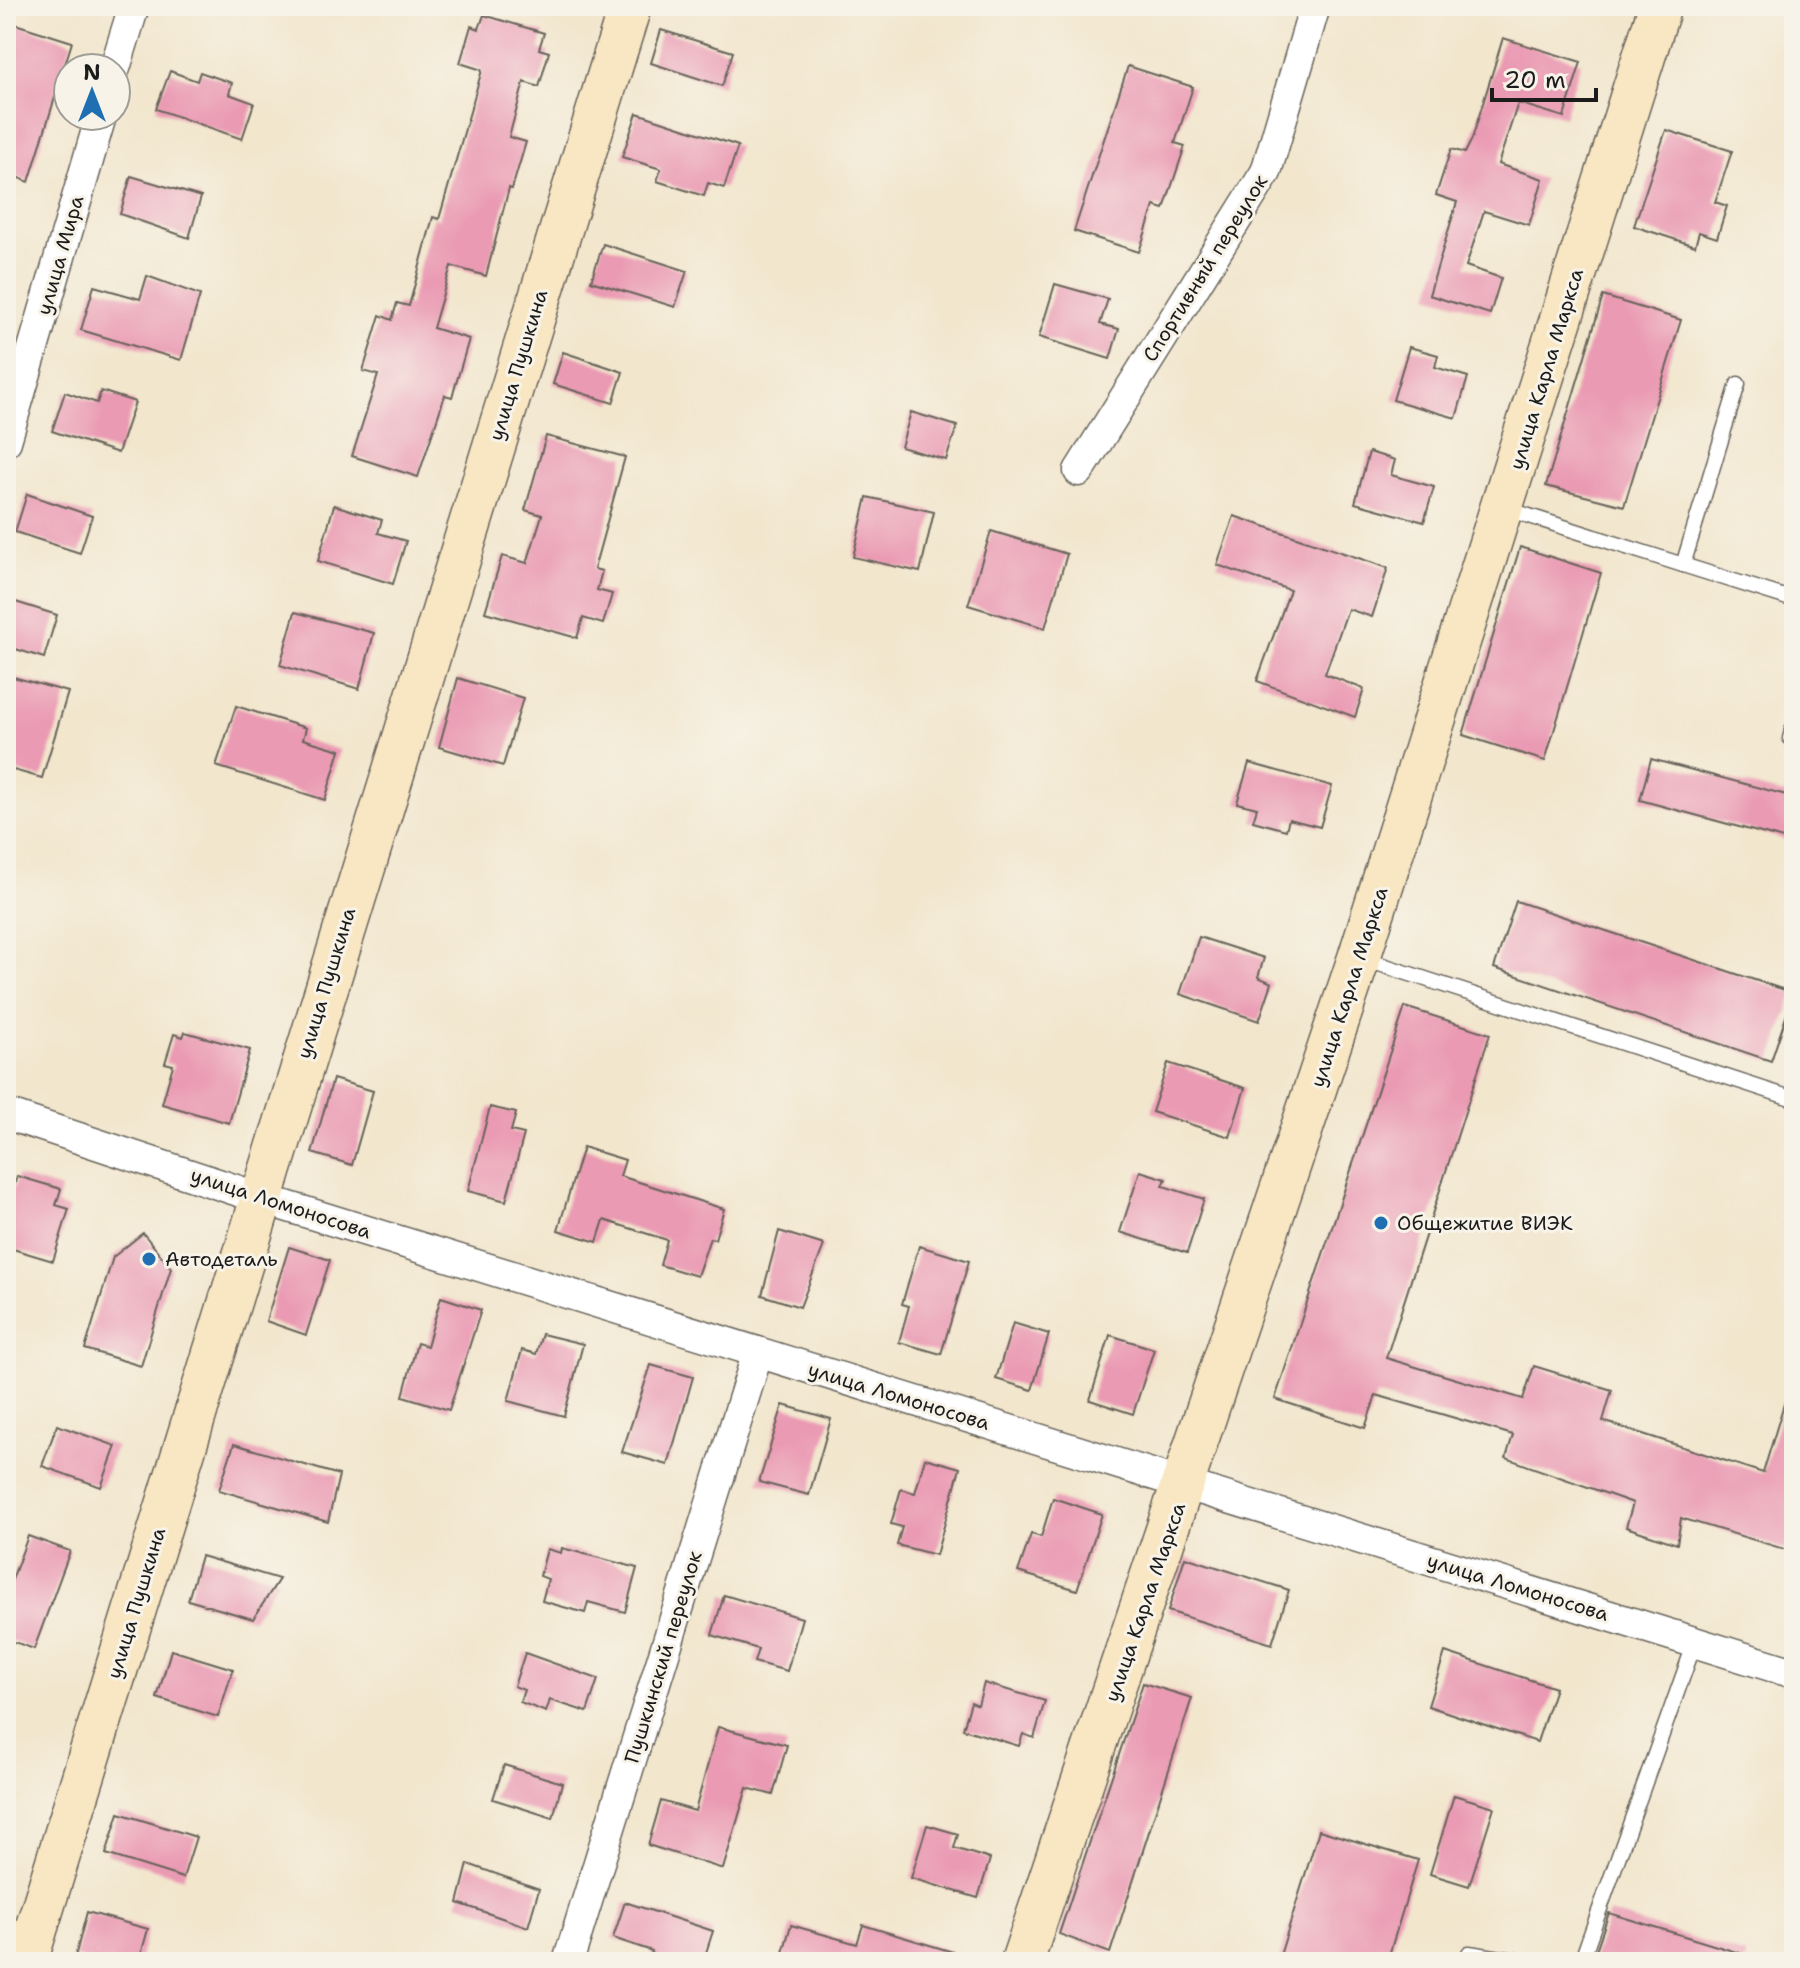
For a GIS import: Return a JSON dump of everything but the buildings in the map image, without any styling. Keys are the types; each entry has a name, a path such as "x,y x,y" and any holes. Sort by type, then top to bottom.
{"main road":[{"name":"улица Пушкина","path":"26,1962 630,6"},
{"name":"улица Карла Маркса","path":"1022,1962 1359,958 1660,6"}],"street":[{"path":"120,52 134,6"},
{"name":"Спортивный переулок","path":"1079,471 1266,172 1315,6"},
{"name":"улица Мира","path":"6,441 96,132"},
{"name":"улица Ломоносова","path":"6,1114 260,1198 1794,1673"},
{"name":"Пушкинский переулок","path":"568,1962 758,1352"}],"lane":[{"path":"1683,565 1738,384"},
{"path":"1503,508 1794,600"},
{"path":"1359,958 1794,1099"},
{"path":"1581,1962 1695,1642"},
{"path":"1466,1962 1469,1953 1527,1962"}],"place":[{"name":"Общежитие ВИЭК","path":"1381,1223"},
{"name":"Автодеталь","path":"149,1259"}]}
